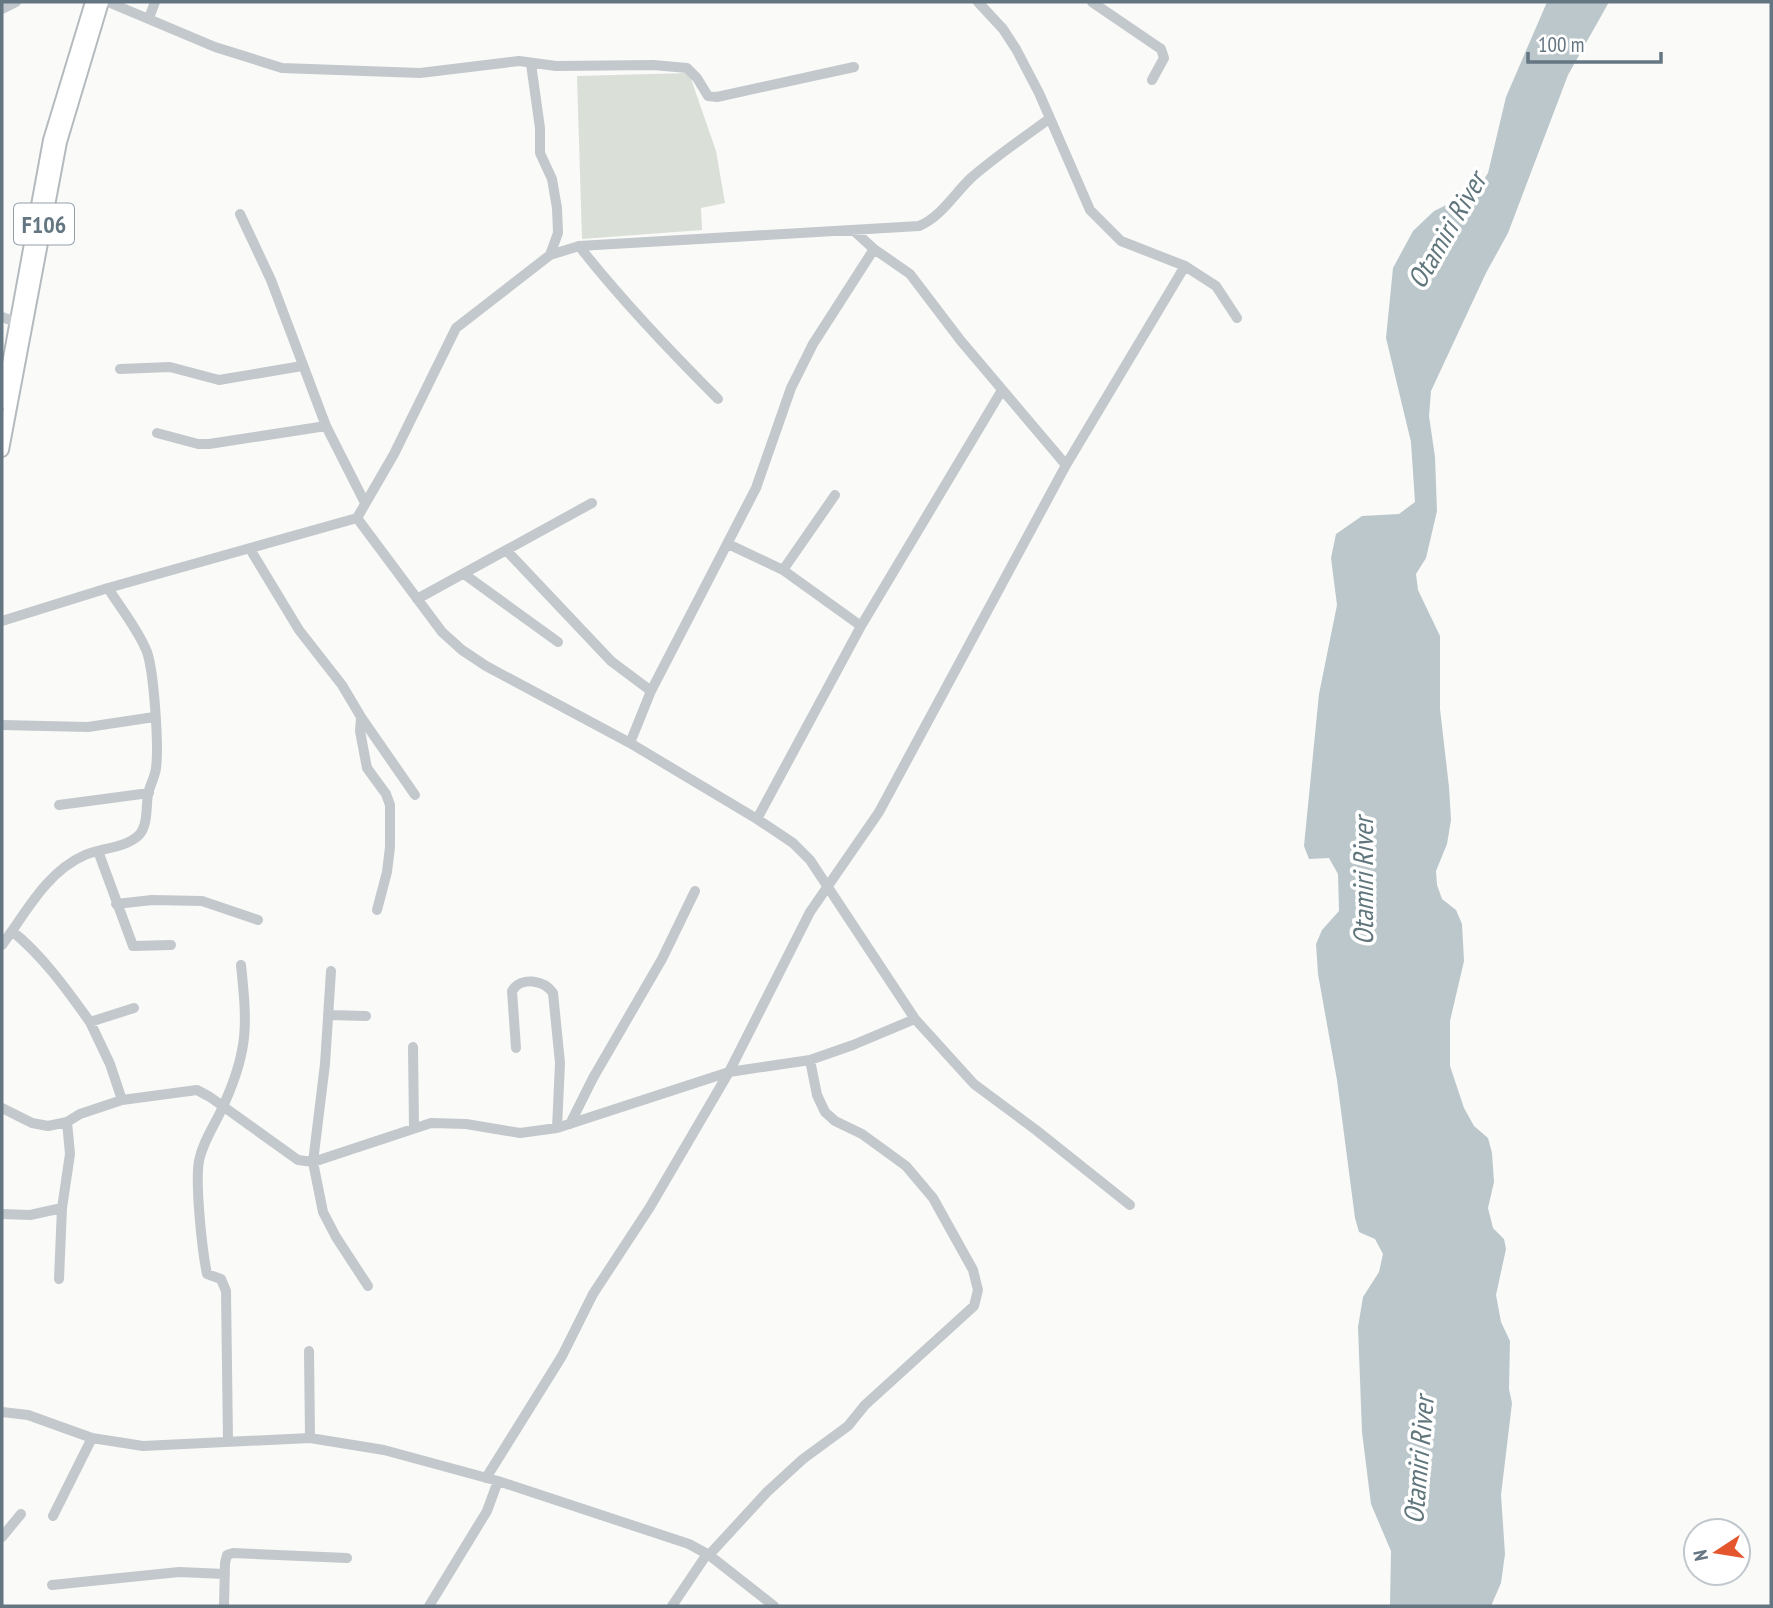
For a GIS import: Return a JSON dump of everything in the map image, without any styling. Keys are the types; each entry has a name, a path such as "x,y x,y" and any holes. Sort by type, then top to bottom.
{"main road":[{"name":"F106","path":"2,402 50,140 92,2"},
{"name":"F106","path":"2,450 60,142 102,2"}],"street":[{"path":"2,9 16,2"},
{"path":"108,2 215,47 266,64 302,70 420,73 519,61 556,66 653,65 687,68 698,78 708,96 717,97 854,67"},
{"path":"149,18 155,2"},
{"path":"978,2 1003,29 1016,49 1039,93 1090,210 1121,241 1185,266 1216,286 1237,318"},
{"path":"1092,2 1161,49 1164,58 1152,80"},
{"path":"531,64 540,128 540,153 552,179 557,208 558,233 550,255"},
{"path":"2,621 108,588 357,518 394,454 456,328 550,255 579,246 919,226 927,223 989,162 1049,119"},
{"path":"240,214 271,280 326,426 365,503"},
{"path":"853,230 874,249 910,274 1002,390 1066,465"},
{"path":"579,246 646,327 718,399"},
{"path":"629,743 651,691 756,488 791,388 813,344 874,249"},
{"path":"486,1478 562,1356 593,1294 644,1217 729,1072 810,912 879,812 1066,465 1185,266"},
{"path":"2,317 16,322"},
{"path":"120,369 170,367 219,380 302,366"},
{"path":"757,819 861,626 1002,390"},
{"path":"157,433 198,444 209,444 326,426"},
{"path":"783,570 835,495"},
{"path":"417,600 592,503"},
{"path":"357,518 442,632 462,650 486,666 629,743 793,843 810,860 915,1018 974,1084 1130,1205"},
{"path":"728,544 783,570 861,626"},
{"path":"250,549 299,630 342,685 415,795"},
{"path":"506,550 611,661 651,691"},
{"path":"464,573 558,642"},
{"path":"2,945 39,892 75,860 138,836 143,829 156,769 152,674 148,654 141,639 108,588"},
{"path":"361,717 360,731 367,768 386,794 390,805 387,872 377,910"},
{"path":"2,725 88,727 154,718"},
{"path":"59,805 149,793"},
{"path":"97,851 133,946 171,945"},
{"path":"570,1124 593,1078 662,959 695,891"},
{"path":"116,904 152,900 202,901 258,920"},
{"path":"12,931 62,984 90,1021 110,1064 122,1100"},
{"path":"228,1441 226,1291 221,1279 207,1274 197,1174 206,1140 239,1071 243,1053 246,1008 241,965"},
{"path":"331,971 313,1163 323,1212 335,1237 368,1286"},
{"path":"516,1048 512,991 515,986 524,982 540,981 553,993 560,1063 557,1128"},
{"path":"90,1021 134,1008"},
{"path":"329,1014 366,1016"},
{"path":"2,1108 32,1123 48,1126 67,1122 80,1114 122,1100 197,1090 298,1160 313,1163 431,1123 466,1124 520,1133 557,1128 729,1072 810,1060 915,1018"},
{"path":"413,1047 414,1128"},
{"path":"672,1606 708,1555 767,1492 803,1459 848,1426 865,1405 974,1306 978,1290 973,1270 933,1198 906,1166 862,1134 835,1121 825,1112 817,1095 810,1060"},
{"path":"58,1279 62,1208 70,1154 67,1122"},
{"path":"2,1214 30,1215 62,1208"},
{"path":"309,1351 310,1438"},
{"path":"2,1412 28,1415 92,1438 143,1446 310,1438 384,1450 498,1481 689,1544 708,1555 774,1606"},
{"path":"53,1516 92,1438"},
{"path":"429,1606 486,1511 498,1481"},
{"path":"2,1537 21,1514"},
{"path":"224,1606 227,1555 233,1553 347,1558"},
{"path":"52,1585 178,1572 225,1574"}],"shaded area":[{"path":"689,73 716,151 725,203 701,208 702,230 582,239 577,76"}],"water":[{"name":"Otamiri River","path":"1547,2 1609,2 1568,75 1508,233 1486,273 1431,391 1429,416 1435,457 1437,511 1426,558 1416,574 1418,590 1440,636 1440,709 1451,820 1447,844 1436,871 1437,885 1442,899 1456,910 1462,924 1464,961 1450,1021 1450,1066 1464,1108 1474,1126 1488,1138 1494,1182 1488,1208 1493,1228 1504,1239 1506,1249 1496,1295 1501,1322 1510,1341 1509,1389 1512,1403 1501,1495 1505,1554 1501,1583 1491,1606 1390,1606 1391,1551 1371,1504 1362,1432 1358,1327 1363,1297 1379,1272 1383,1254 1375,1239 1359,1232 1355,1218 1337,1080 1318,974 1316,944 1322,930 1339,911 1338,874 1329,858 1309,859 1304,846 1319,694 1337,605 1331,558 1336,534 1362,516 1399,514 1415,502 1411,442 1386,338 1393,268 1413,231 1434,211 1477,190 1488,173 1506,97"}]}
